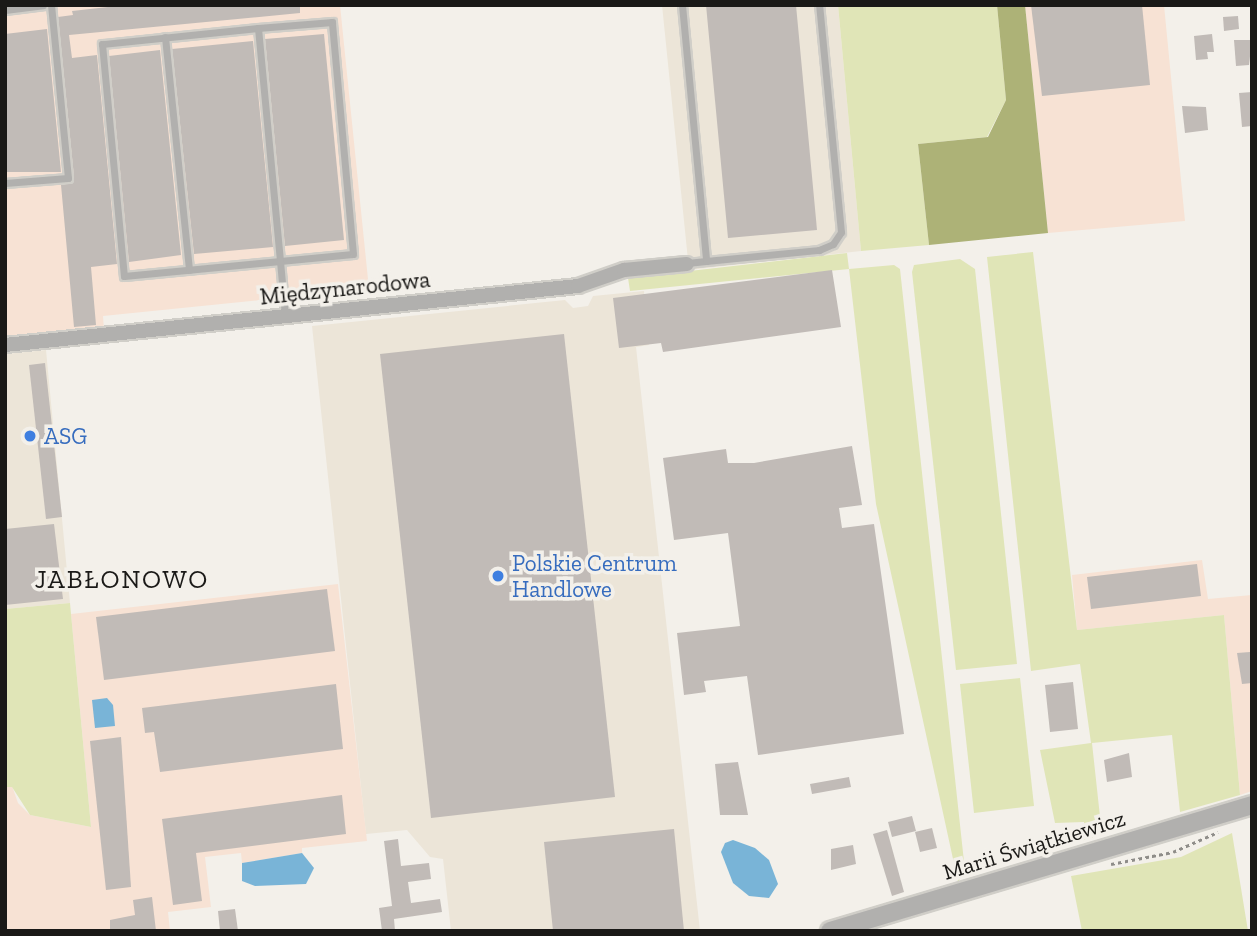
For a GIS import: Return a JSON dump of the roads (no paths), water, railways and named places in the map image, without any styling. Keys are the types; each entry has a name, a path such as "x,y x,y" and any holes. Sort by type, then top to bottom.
{"street":[{"name":"Międzynarodowa","path":"5,345 578,286 624,270 687,264"},
{"name":"Marii Świątkiewicz","path":"830,931 1252,805"}],"lane":[{"path":"5,183 68,178 51,5"},
{"path":"682,5 706,261"},
{"path":"687,264 819,250 834,244 841,232 819,5"},
{"path":"5,10 40,6"},
{"path":"331,22 353,254 124,276 102,44 165,37 331,22"},
{"path":"258,28 286,317"},
{"path":"165,37 189,270"}],"water":[{"path":"107,698 113,705 115,726 95,728 92,700"},
{"path":"733,840 755,848 769,860 778,884 769,898 749,896 733,883 721,852 725,843"},
{"path":"302,853 314,868 306,884 255,886 242,881 242,863"}],"place":[{"name":"ASG","path":"30,436"},
{"name":"Polskie Centrum Handlowe","path":"498,576"}],"district":[{"name":"JABŁONOWO","path":"122,580"}]}
